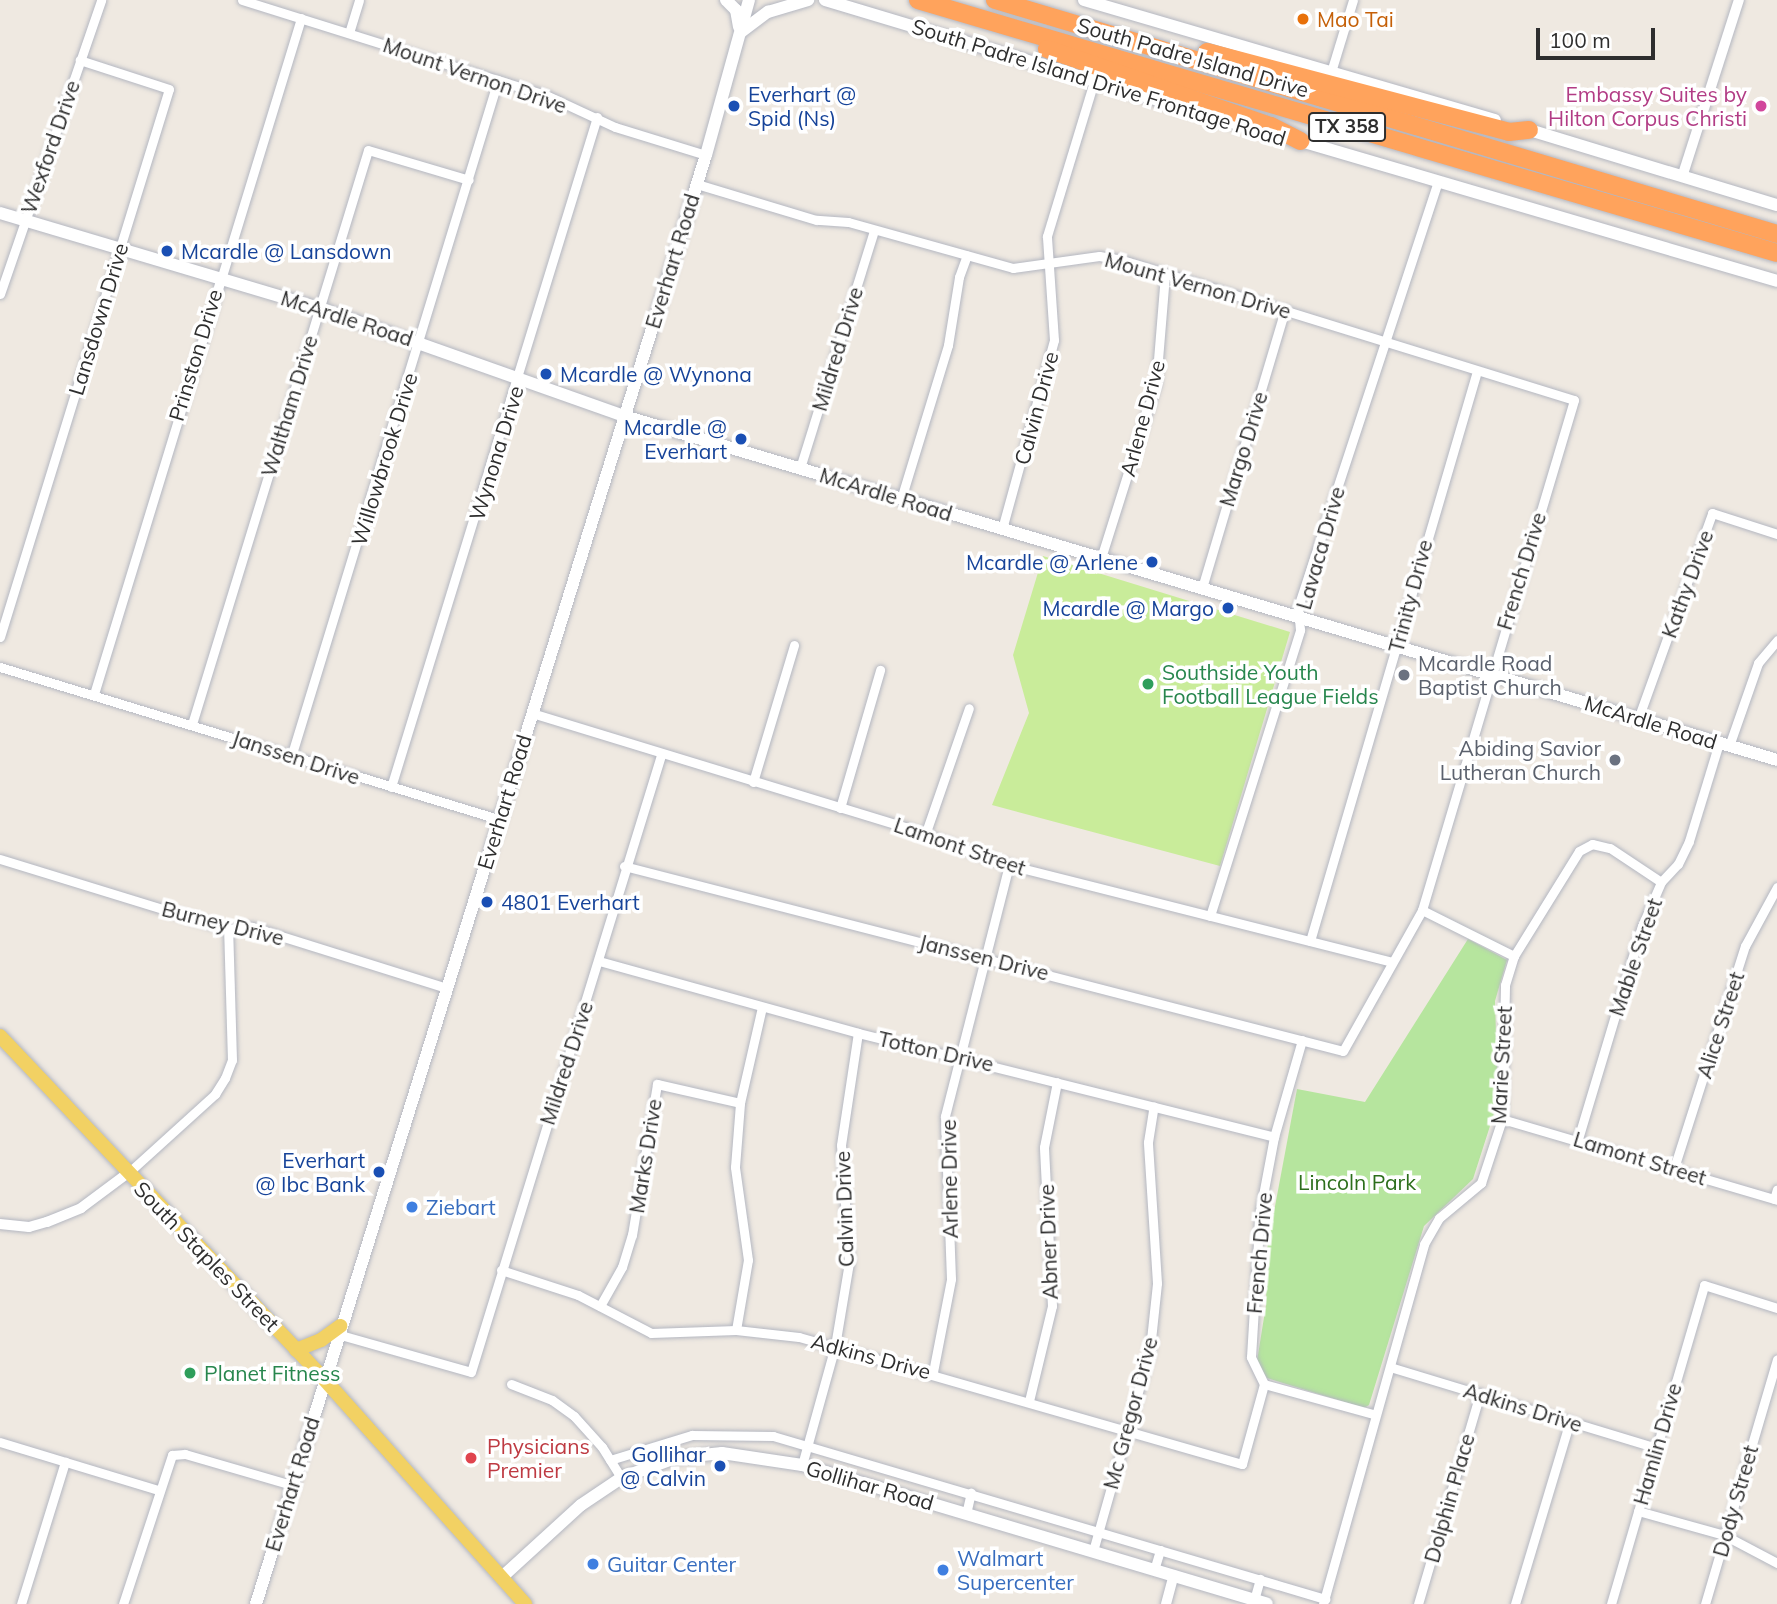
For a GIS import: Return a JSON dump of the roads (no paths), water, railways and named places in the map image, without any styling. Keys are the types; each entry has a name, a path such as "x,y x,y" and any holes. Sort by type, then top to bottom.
{"highway":[{"path":"901,0 917,9 1271,126 1300,141"},
{"name":"South Padre Island Drive","path":"918,0 1777,253"},
{"name":"South Padre Island Drive","path":"995,0 1777,234"},
{"path":"1152,47 1176,46 1251,61 1509,132 1529,130"}],"main road":[{"path":"726,0 736,10 740,32 768,12 808,0"},
{"name":"Everhart Road","path":"256,1604 706,155 749,0"},
{"name":"South Padre Island Drive Frontage Road","path":"825,0 1001,49 1094,81 1777,281"},
{"path":"1084,0 1683,174 1777,205"},
{"name":"McArdle Road","path":"0,213 121,246 421,342 519,380 624,416 1777,760"},
{"name":"South Staples Street","path":"0,1036 324,1379 525,1604"},
{"path":"296,1350 339,1330"},
{"name":"Gollihar Road","path":"500,1578 581,1505 621,1478 701,1454 746,1454 802,1465 1267,1604"}],"street":[{"name":"Wexford Drive","path":"0,294 101,0"},
{"name":"Mount Vernon Drive","path":"242,0 498,80 706,155"},
{"path":"349,33 359,0"},
{"path":"1331,72 1353,0"},
{"path":"1683,174 1739,0"},
{"name":"Prinston Drive","path":"94,694 218,278 301,18"},
{"name":"Lansdown Drive","path":"0,638 169,89 80,60"},
{"name":"Willowbrook Drive","path":"291,757 421,342 498,80"},
{"name":"Calvin Drive","path":"1002,528 1054,340 1047,236 1094,81"},
{"name":"Wynona Drive","path":"391,788 519,380 597,117"},
{"name":"Waltham Drive","path":"192,724 368,150 469,180"},
{"name":"Lavaca Drive","path":"1210,916 1300,630 1298,607 1438,181"},
{"name":"Mount Vernon Drive","path":"697,184 816,220 848,222 1013,268 1050,266 1099,256 1285,309 1574,400"},
{"name":"Mildred Drive","path":"800,468 874,230"},
{"path":"901,499 948,345 959,276 967,255"},
{"name":"Arlene Drive","path":"1101,558 1156,384 1165,275"},
{"name":"Margo Drive","path":"1202,588 1285,309"},
{"name":"Trinity Drive","path":"1310,941 1476,371"},
{"name":"French Drive","path":"1343,1051 1422,910 1490,674 1574,400"},
{"name":"Kathy Drive","path":"1638,719 1712,513 1777,534"},
{"name":"Mable Street","path":"1578,1139 1642,926 1661,882 1678,864 1689,841 1758,663 1777,640"},
{"path":"753,782 794,645"},
{"path":"0,667 94,694"},
{"path":"840,808 880,670"},
{"name":"Janssen Drive","path":"94,694 498,819"},
{"path":"925,835 969,708"},
{"name":"Lamont Street","path":"532,713 925,835 1009,865 1392,962"},
{"name":"Mildred Drive","path":"339,1330 471,1372 598,961 624,866 661,755"},
{"name":"Marie Street","path":"1324,1601 1374,1414 1424,1244 1439,1218 1481,1182 1502,1119 1505,985 1514,956 1579,851 1592,844 1610,848 1661,882"},
{"name":"Burney Drive","path":"0,859 228,929 252,927 447,988"},
{"name":"Arlene Drive","path":"933,1372 951,1279 945,1126 960,1056 1009,865"},
{"name":"Janssen Drive","path":"624,866 987,957 1343,1051"},
{"name":"Alice Street","path":"1674,1168 1745,946 1777,887"},
{"path":"1422,910 1514,956"},
{"path":"0,1224 29,1227 81,1208 128,1174 215,1094 232,1060 228,929"},
{"name":"Totton Drive","path":"598,961 858,1033 960,1056 1274,1137"},
{"path":"736,1330 748,1260 735,1167 740,1103 762,1007"},
{"name":"Calvin Drive","path":"802,1465 835,1346 849,1262 841,1144 858,1033"},
{"name":"French Drive","path":"1264,1384 1251,1357 1261,1211 1274,1137 1302,1040"},
{"name":"Abner Drive","path":"1029,1401 1052,1306 1044,1147 1057,1082"},
{"name":"Marks Drive","path":"600,1306 622,1267 632,1235 657,1084 740,1103"},
{"name":"Mc Gregor Drive","path":"1093,1551 1150,1349 1157,1283 1148,1142 1154,1106"},
{"name":"Lamont Street","path":"1502,1119 1578,1139 1775,1199"},
{"path":"1775,1199 1777,1189"},
{"name":"Adkins Drive","path":"501,1270 600,1306 651,1334 736,1330 835,1346 933,1372 1242,1464 1264,1384"},
{"name":"Hamlin Drive","path":"1611,1604 1704,1285 1777,1308"},
{"name":"Dody Street","path":"1705,1604 1777,1359"},
{"name":"Adkins Drive","path":"1390,1367 1656,1448"},
{"path":"511,1384 552,1400 574,1416 610,1460 621,1478"},
{"path":"1264,1384 1374,1414"},
{"name":"Dolphin Place","path":"1418,1604 1480,1393"},
{"path":"1515,1604 1570,1421"},
{"path":"610,1460 661,1441 710,1433 773,1436 1260,1579 1324,1601"},
{"path":"0,1442 158,1490"},
{"path":"123,1604 158,1490 172,1455 185,1454 292,1485"},
{"path":"21,1604 65,1462"},
{"path":"966,1514 971,1493"},
{"path":"1637,1511 1724,1535 1777,1563"},
{"path":"1154,1570 1160,1550"},
{"path":"1166,1604 1174,1575"},
{"path":"1254,1600 1260,1579"}],"place":[{"name":"Mao Tai","path":"1303,19"},
{"name":"Everhart @ Spid (Ns)","path":"734,106"},
{"name":"Embassy Suites by Hilton Corpus Christi","path":"1761,106"},
{"name":"Mcardle @ Lansdown","path":"167,251"},
{"name":"Mcardle @ Wynona","path":"546,374"},
{"name":"Mcardle @ Everhart","path":"741,439"},
{"name":"Mcardle @ Arlene","path":"1152,562"},
{"name":"Mcardle @ Margo","path":"1228,608"},
{"name":"Mcardle Road Baptist Church","path":"1404,675"},
{"name":"Southside Youth Football League Fields","path":"1148,684"},
{"name":"Abiding Savior Lutheran Church","path":"1615,760"},
{"name":"4801 Everhart","path":"487,902"},
{"name":"Everhart @ Ibc Bank","path":"379,1172"},
{"name":"Ziebart","path":"412,1207"},
{"name":"Planet Fitness","path":"190,1373"},
{"name":"Physicians Premier","path":"471,1458"},
{"name":"Gollihar @ Calvin","path":"720,1466"},
{"name":"Guitar Center","path":"593,1564"},
{"name":"Walmart Supercenter","path":"943,1570"}],"park label":[{"name":"Lincoln Park","path":"1357,1182"}]}
